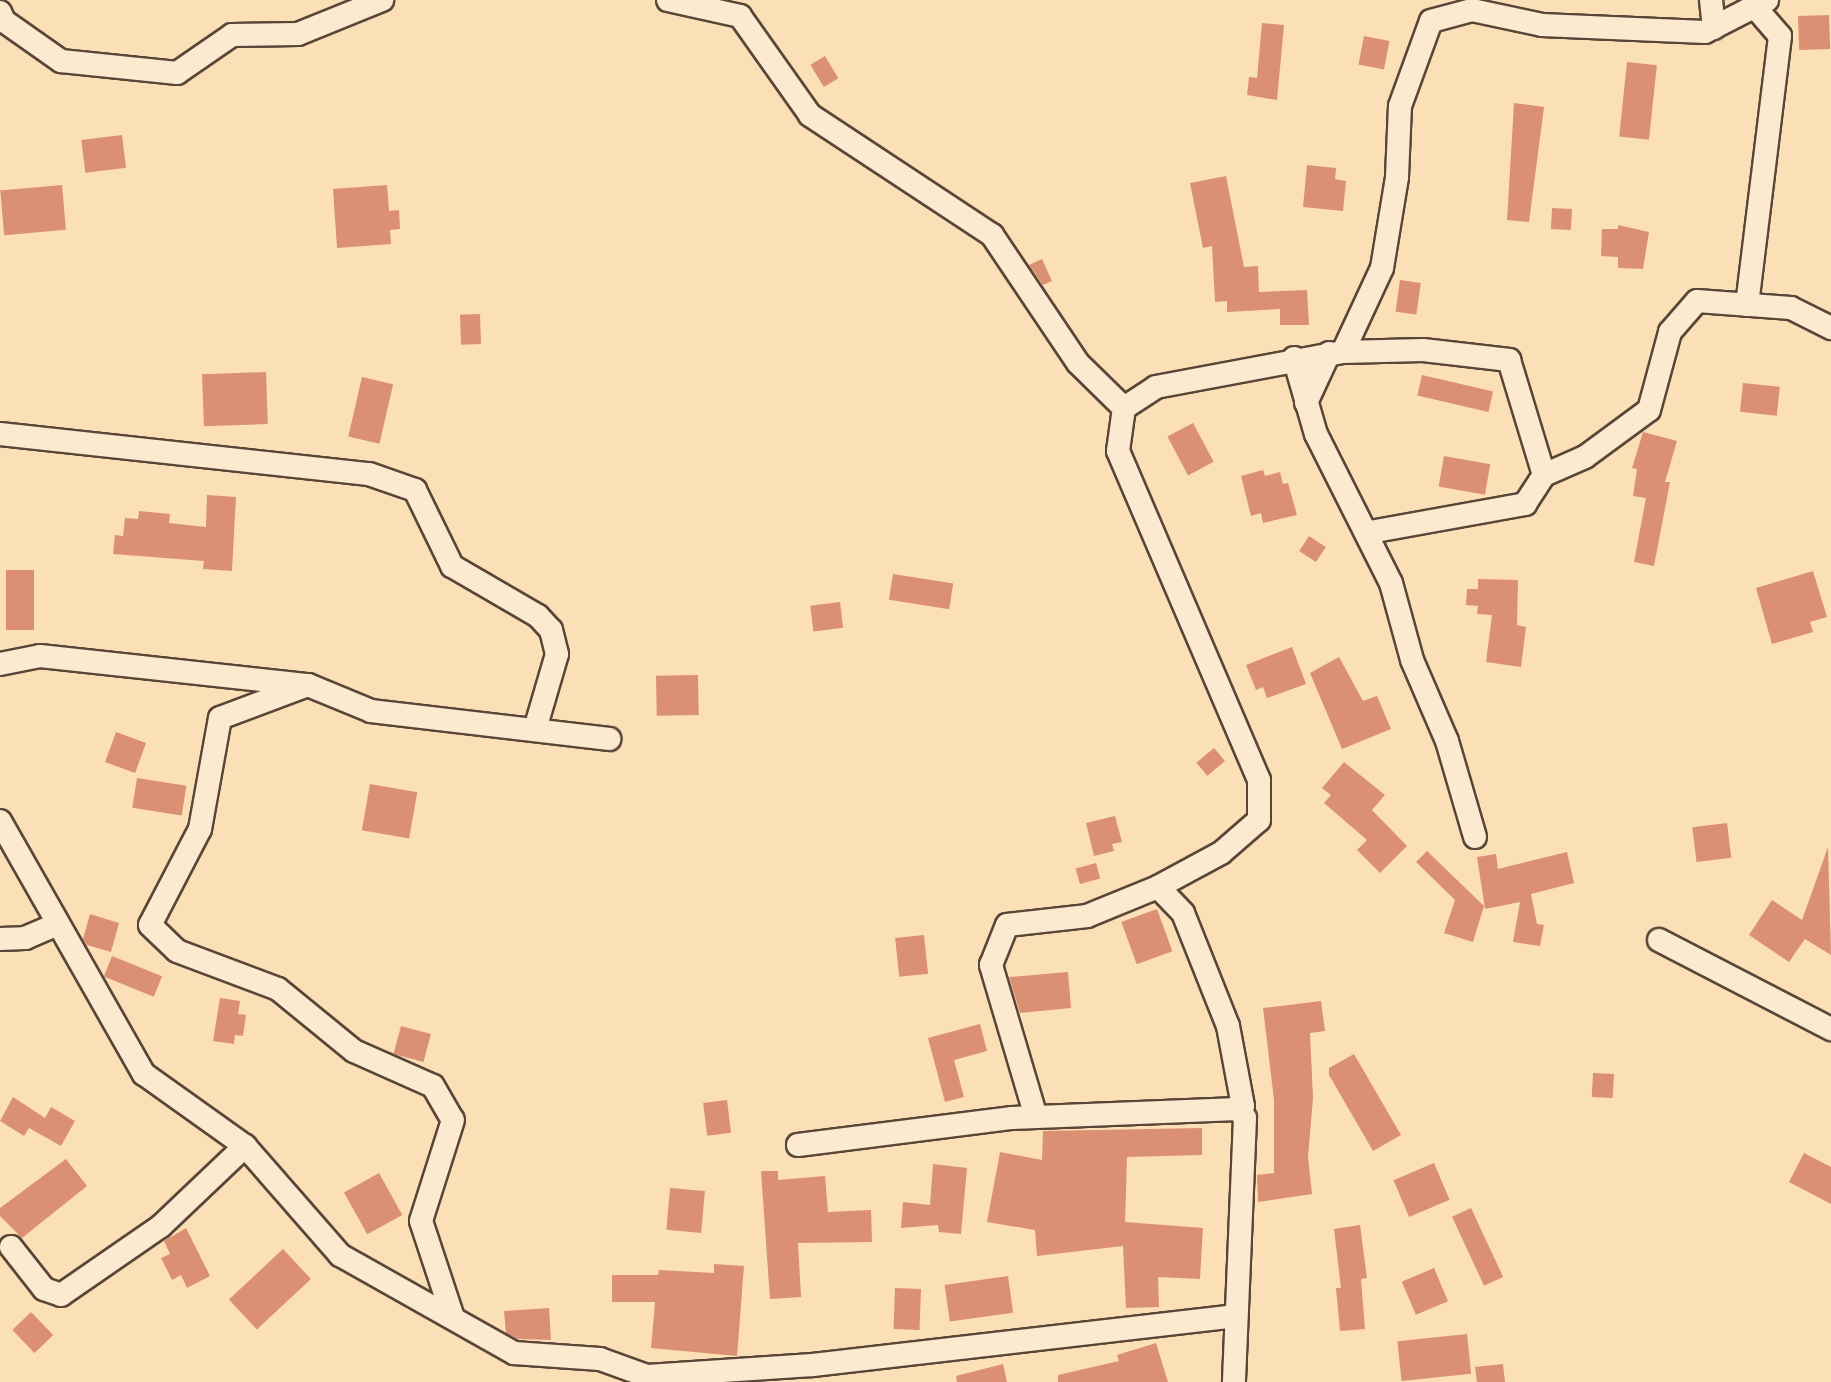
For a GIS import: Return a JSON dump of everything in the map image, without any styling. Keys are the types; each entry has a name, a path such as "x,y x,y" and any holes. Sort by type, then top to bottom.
{"street":[{"path":"0,12 4,21 61,61 177,73 232,35 298,34 382,0"},
{"path":"668,0 740,16 810,115 992,235 1078,363 1124,408"},
{"path":"1711,0 1714,28"},
{"path":"1306,403 1382,268 1397,177 1400,106 1431,21 1472,10 1542,25 1714,28 1762,4 1780,36 1747,305"},
{"path":"1370,532 1525,504 1544,475 1585,457 1649,410 1670,332 1697,301 1791,308 1831,328"},
{"path":"1036,1117 991,965 1007,925 1087,916 1158,887 1221,853 1259,820 1259,780 1118,451 1124,408 1156,387 1228,376 1294,358 1423,350 1509,360 1544,475"},
{"path":"1294,358 1316,434 1370,532 1412,660 1447,741 1475,837"},
{"path":"0,434 369,474 415,490 452,566 538,616 551,630 557,654 535,729"},
{"path":"0,664 40,656 308,685 371,711 609,739"},
{"path":"308,685 220,718 200,829 150,925 177,951 278,989 354,1051 433,1086 453,1120 421,1221 452,1315"},
{"path":"0,821 144,1074 245,1146 340,1255 452,1315 514,1353 600,1359 647,1376 813,1365 1236,1316"},
{"path":"798,1145 1036,1117 1238,1109 1243,1106 1228,1026 1183,913 1158,887"},
{"path":"0,939 25,938 58,924"},
{"path":"1659,940 1831,1029"},
{"path":"1234,1382 1245,1118 1238,1109"},
{"path":"11,1247 44,1289 61,1295 161,1226 245,1146"}],"building":[{"path":"1829,15 1830,49 1799,50 1798,16"},
{"path":"1262,23 1284,25 1277,100 1247,95 1249,77 1257,78"},
{"path":"1364,36 1390,41 1384,69 1358,64"},
{"path":"825,56 838,78 824,87 810,65"},
{"path":"1627,62 1657,65 1649,140 1619,137"},
{"path":"1514,103 1544,107 1529,222 1507,220"},
{"path":"122,135 126,168 85,173 81,140"},
{"path":"1307,165 1336,168 1335,179 1346,181 1343,211 1303,207"},
{"path":"1226,176 1244,267 1258,266 1259,292 1307,290 1309,325 1280,325 1280,309 1227,312 1227,301 1215,302 1212,246 1203,248 1190,183"},
{"path":"62,185 66,230 4,235 0,190"},
{"path":"387,185 389,211 399,210 400,229 390,230 391,244 337,248 333,189"},
{"path":"1552,208 1572,209 1571,230 1551,229"},
{"path":"1618,225 1649,232 1643,269 1618,268 1618,257 1601,256 1602,229 1618,229"},
{"path":"1042,259 1052,281 1043,285 1029,265"},
{"path":"1400,280 1421,283 1416,315 1396,312"},
{"path":"480,314 481,344 461,345 460,315"},
{"path":"266,372 268,424 204,426 202,374"},
{"path":"1422,375 1493,391 1488,412 1417,395"},
{"path":"362,377 393,384 379,444 348,436"},
{"path":"1743,383 1780,387 1777,416 1740,412"},
{"path":"1193,423 1214,462 1188,475 1167,437"},
{"path":"1643,432 1677,441 1665,482 1670,482 1654,566 1634,562 1646,498 1633,496 1637,469 1632,468"},
{"path":"1444,456 1490,464 1485,495 1439,487"},
{"path":"1263,470 1265,476 1280,472 1283,484 1288,483 1297,515 1263,523 1261,513 1251,516 1241,476"},
{"path":"207,495 236,497 232,571 203,569 204,561 113,554 115,535 123,536 125,518 138,519 139,511 170,514 169,523 206,527"},
{"path":"1309,536 1326,547 1316,562 1299,551"},
{"path":"6,570 34,570 34,630 6,630"},
{"path":"1813,571 1827,617 1810,622 1813,632 1772,644 1756,588"},
{"path":"893,574 953,584 949,609 889,600"},
{"path":"1478,579 1518,580 1517,625 1526,627 1521,667 1486,662 1492,615 1477,614 1478,606 1466,605 1467,589 1478,589"},
{"path":"840,602 843,628 813,631 810,606"},
{"path":"1292,647 1306,684 1267,698 1263,687 1256,690 1246,665"},
{"path":"1339,657 1363,701 1377,696 1391,729 1342,749 1310,673"},
{"path":"698,675 699,715 657,716 656,676"},
{"path":"116,732 146,743 135,773 105,762"},
{"path":"1214,748 1225,761 1207,776 1196,763"},
{"path":"1344,762 1385,795 1372,810 1407,846 1380,873 1357,850 1367,840 1324,803 1331,795 1322,788"},
{"path":"137,778 186,786 182,815 132,808"},
{"path":"370,784 417,792 409,839 362,830"},
{"path":"1115,816 1122,842 1112,844 1114,851 1094,856 1086,823"},
{"path":"1727,823 1731,858 1697,862 1692,827"},
{"path":"1828,847 1831,955 1805,939 1789,962 1749,935 1772,900 1802,920"},
{"path":"1427,851 1484,906 1473,942 1444,933 1455,900 1416,862"},
{"path":"1567,852 1574,883 1531,894 1537,924 1544,925 1540,946 1513,942 1520,902 1485,909 1477,857 1496,854 1498,869"},
{"path":"1096,863 1100,878 1080,884 1076,868"},
{"path":"1157,909 1172,951 1137,964 1121,922"},
{"path":"90,914 119,923 111,952 87,945 83,939"},
{"path":"924,935 928,974 899,977 895,938"},
{"path":"112,956 162,976 154,997 104,976"},
{"path":"1068,972 1071,1008 1020,1013 1009,977"},
{"path":"220,998 240,1001 238,1014 246,1015 243,1036 235,1035 234,1044 213,1041"},
{"path":"1321,1001 1325,1031 1310,1033 1313,1098 1308,1157 1312,1194 1258,1202 1257,1175 1274,1173 1274,1100 1263,1008"},
{"path":"980,1024 987,1051 954,1060 964,1097 945,1102 928,1038"},
{"path":"401,1026 431,1034 423,1062 393,1054"},
{"path":"1354,1054 1401,1135 1373,1151 1329,1075 1329,1068"},
{"path":"1593,1073 1614,1074 1613,1098 1592,1097"},
{"path":"13,1097 45,1118 51,1107 75,1121 61,1146 29,1128 24,1136 0,1121"},
{"path":"727,1100 731,1133 707,1136 703,1103"},
{"path":"1202,1128 1202,1155 1127,1157 1125,1222 1203,1228 1200,1279 1158,1277 1159,1307 1126,1308 1123,1246 1037,1256 1035,1230 987,1222 1000,1152 1042,1160 1043,1131"},
{"path":"1804,1153 1831,1167 1831,1204 1789,1182"},
{"path":"66,1159 87,1186 22,1238 0,1216 0,1208"},
{"path":"1434,1163 1450,1200 1409,1217 1393,1180"},
{"path":"933,1164 967,1168 961,1234 939,1232 938,1225 901,1228 903,1202 930,1205"},
{"path":"761,1171 778,1171 778,1180 825,1176 828,1212 871,1210 872,1242 798,1243 801,1297 770,1299"},
{"path":"379,1173 402,1215 367,1234 344,1192"},
{"path":"670,1188 705,1191 701,1233 666,1230"},
{"path":"1471,1208 1503,1277 1484,1286 1452,1217"},
{"path":"1360,1225 1367,1278 1361,1279 1365,1329 1340,1331 1336,1288 1341,1288 1334,1229"},
{"path":"186,1228 210,1276 187,1288 181,1275 172,1280 161,1258 170,1254 164,1241"},
{"path":"283,1249 311,1279 257,1329 229,1299"},
{"path":"714,1264 744,1266 737,1356 651,1348 655,1302 612,1302 612,1275 658,1275 659,1270 714,1273"},
{"path":"1434,1268 1448,1301 1416,1315 1402,1282"},
{"path":"1008,1276 1013,1313 950,1322 945,1285"},
{"path":"895,1288 921,1289 920,1330 894,1329"},
{"path":"549,1308 551,1340 518,1339 506,1333 504,1311"},
{"path":"31,1312 53,1335 35,1353 12,1330"},
{"path":"1467,1334 1471,1374 1402,1381 1397,1341"},
{"path":"1156,1343 1168,1382 1058,1382 1058,1375 1119,1361 1117,1355"},
{"path":"1003,1364 1007,1382 957,1382 956,1376"},
{"path":"1503,1364 1505,1382 1477,1382 1475,1367"}]}
